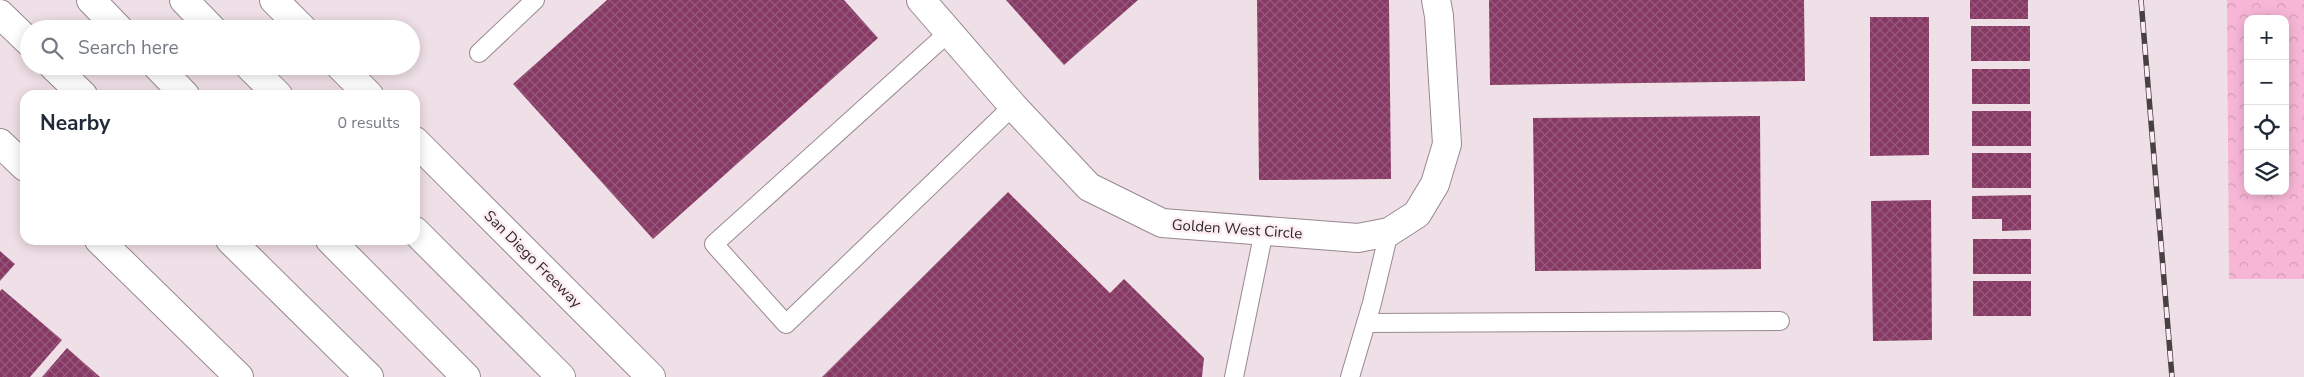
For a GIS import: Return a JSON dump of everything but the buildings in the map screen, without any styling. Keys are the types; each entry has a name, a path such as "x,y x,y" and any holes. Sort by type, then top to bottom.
{"main road":[{"path":"91,0 111,20"},
{"path":"184,0 203,20"},
{"path":"274,0 294,20"},
{"name":"Golden West Circle","path":"921,0 1013,106 1089,187 1162,223 1358,238 1389,232 1417,214 1435,184 1447,144 1439,16 1436,0"},
{"path":"0,14 20,33"},
{"path":"62,75 78,90"},
{"path":"166,75 180,90"},
{"path":"258,75 273,90"},
{"path":"349,75 364,90"},
{"path":"0,143 20,162"},
{"name":"San Diego Freeway","path":"420,146 651,377"},
{"path":"420,236 561,377"},
{"path":"104,245 239,377"},
{"path":"235,245 368,377"},
{"path":"335,245 466,377"}],"lane":[{"path":"479,54 535,0"},
{"path":"949,32 714,244 786,324 1013,106"},
{"path":"1234,377 1264,230"},
{"path":"1350,377 1389,232"},
{"path":"1366,323 1780,321"}],"green space":[{"path":"2227,0 2304,0 2304,279 2229,279"}],"railway":[{"path":"2141,0 2172,377"}]}
